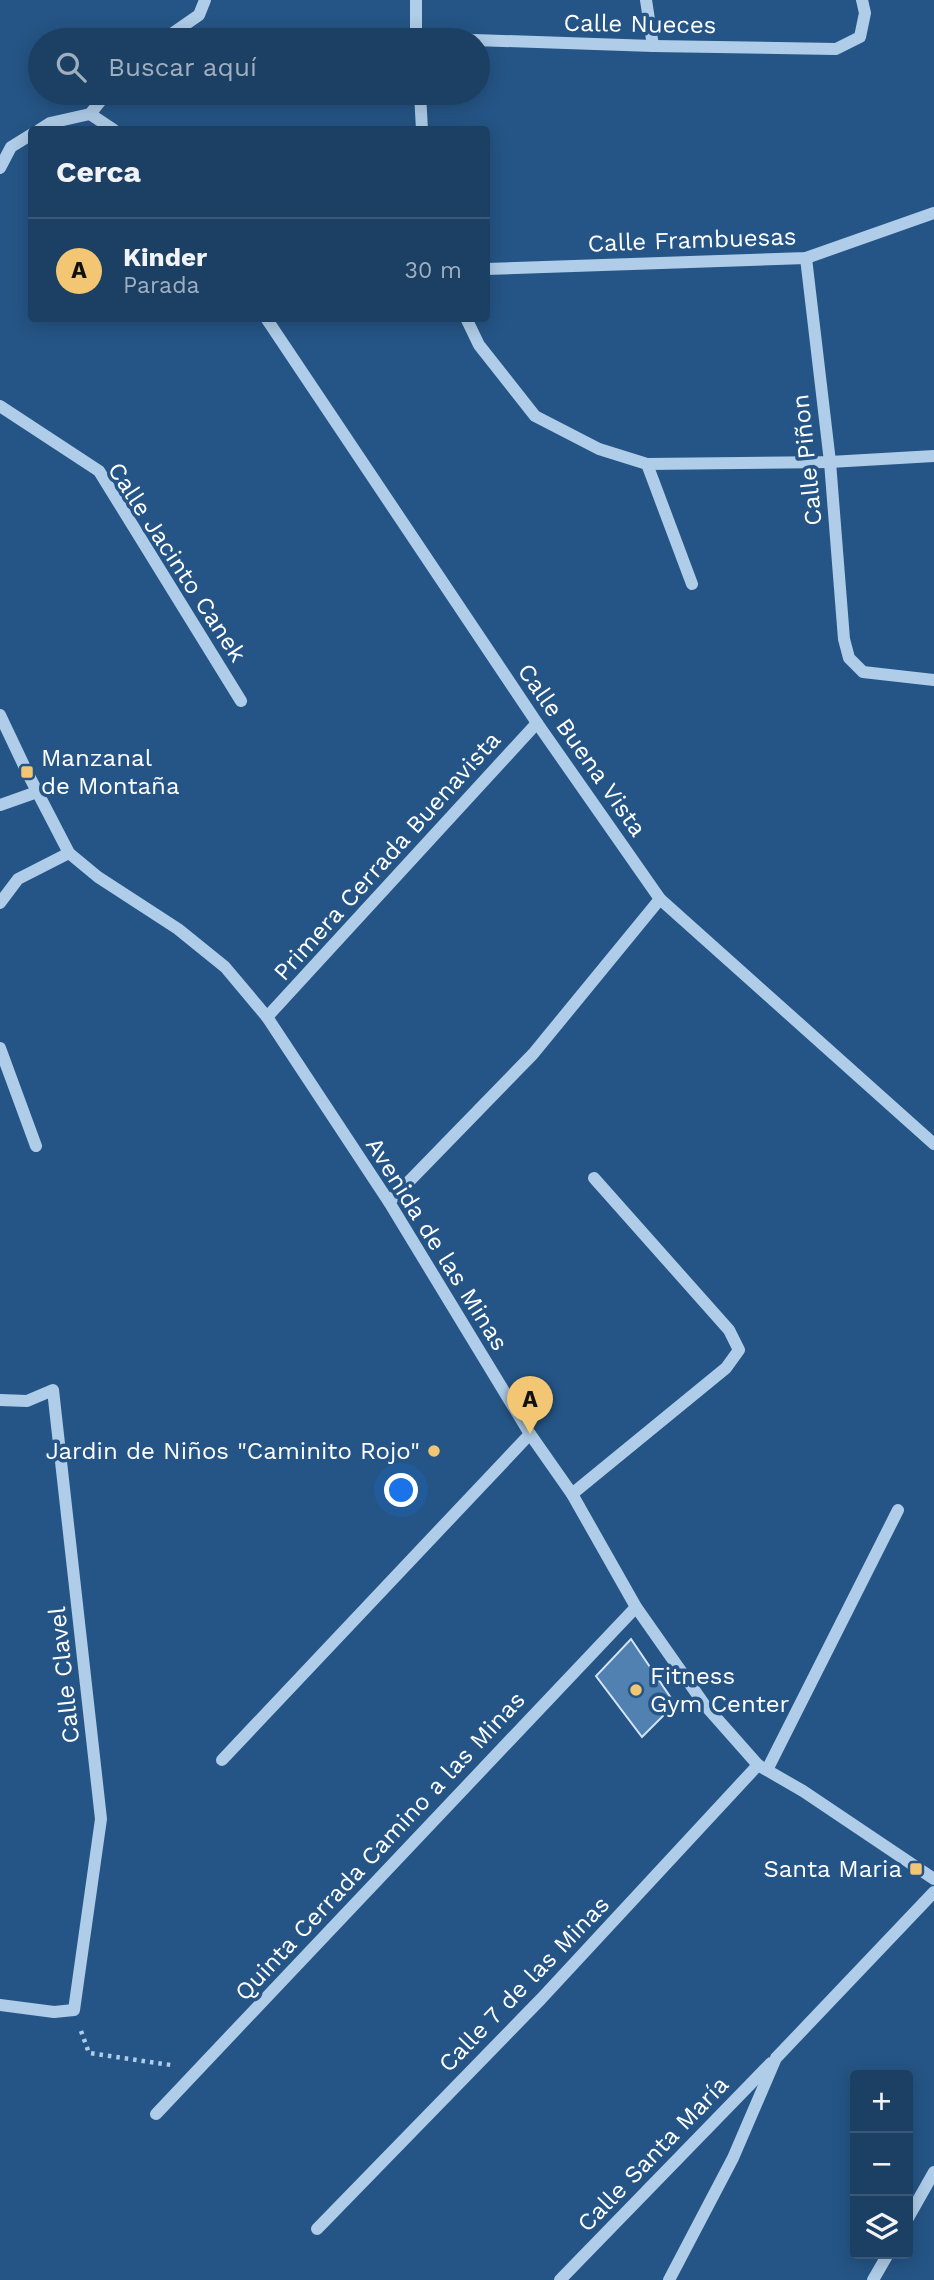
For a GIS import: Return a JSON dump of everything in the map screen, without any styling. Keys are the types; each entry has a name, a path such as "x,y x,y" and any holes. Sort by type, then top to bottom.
{"street":[{"path":"180,28 199,15 205,0"},
{"path":"415,0 416,28"},
{"path":"646,0 653,46"},
{"name":"Calle Nueces","path":"490,41 836,49 860,37 865,13 862,0"},
{"path":"45,126 90,114 97,105"},
{"path":"421,105 422,126"},
{"path":"90,114 108,126"},
{"path":"0,168 11,147 28,136"},
{"name":"Calle Frambuesas","path":"490,269 806,258 934,213"},
{"name":"Calle Piñon","path":"806,258 830,462 844,639 849,658 863,672 934,680"},
{"name":"Calle Buena Vista","path":"269,322 537,723 660,899 934,1144"},
{"path":"468,322 479,345 535,416 600,449 648,464 830,462 934,456"},
{"name":"Calle Jacinto Canek","path":"0,406 99,471 240,701"},
{"path":"648,464 692,584"},
{"name":"Avenida de las Minas","path":"0,715 69,853 98,877 178,929 225,967 267,1017 389,1202 530,1434 572,1494 636,1607 704,1704 763,1767 934,1879"},
{"name":"Primera Cerrada Buenavista","path":"267,1017 537,723"},
{"path":"0,805 37,792"},
{"path":"0,903 18,879 69,853"},
{"path":"389,1202 533,1054 660,899"},
{"path":"0,1048 36,1146"},
{"path":"572,1494 726,1368 738,1350 729,1330 594,1178"},
{"name":"Calle Clavel","path":"0,1400 27,1401 54,1390 101,1819 75,2010"},
{"path":"222,1759 530,1434"},
{"name":"Calle 7 de las Minas","path":"317,2228 763,1767 898,1510"},
{"name":"Quinta Cerrada Camino a las Minas","path":"156,2114 636,1607"},
{"name":"Calle Santa María","path":"560,2280 934,1892"},
{"path":"0,2005 54,2012 75,2010"},
{"name":"Calle Santa María","path":"669,2280 733,2158 776,2058"},
{"path":"913,2209 934,2172"},
{"path":"873,2280 884,2259"}],"path":[{"path":"75,2010 89,2053 200,2067"}],"building":[{"name":"Fitness Gym Center","path":"631,1639 675,1704 642,1737 596,1676"}],"place":[{"name":"Manzanal de Montaña","path":"27,772"},
{"name":"Kinder","path":"530,1434"},
{"name":"Jardin de Niños \"Caminito Rojo\"","path":"434,1451"},
{"name":"Fitness Gym Center","path":"636,1690"},
{"name":"Santa Maria","path":"916,1869"}]}
